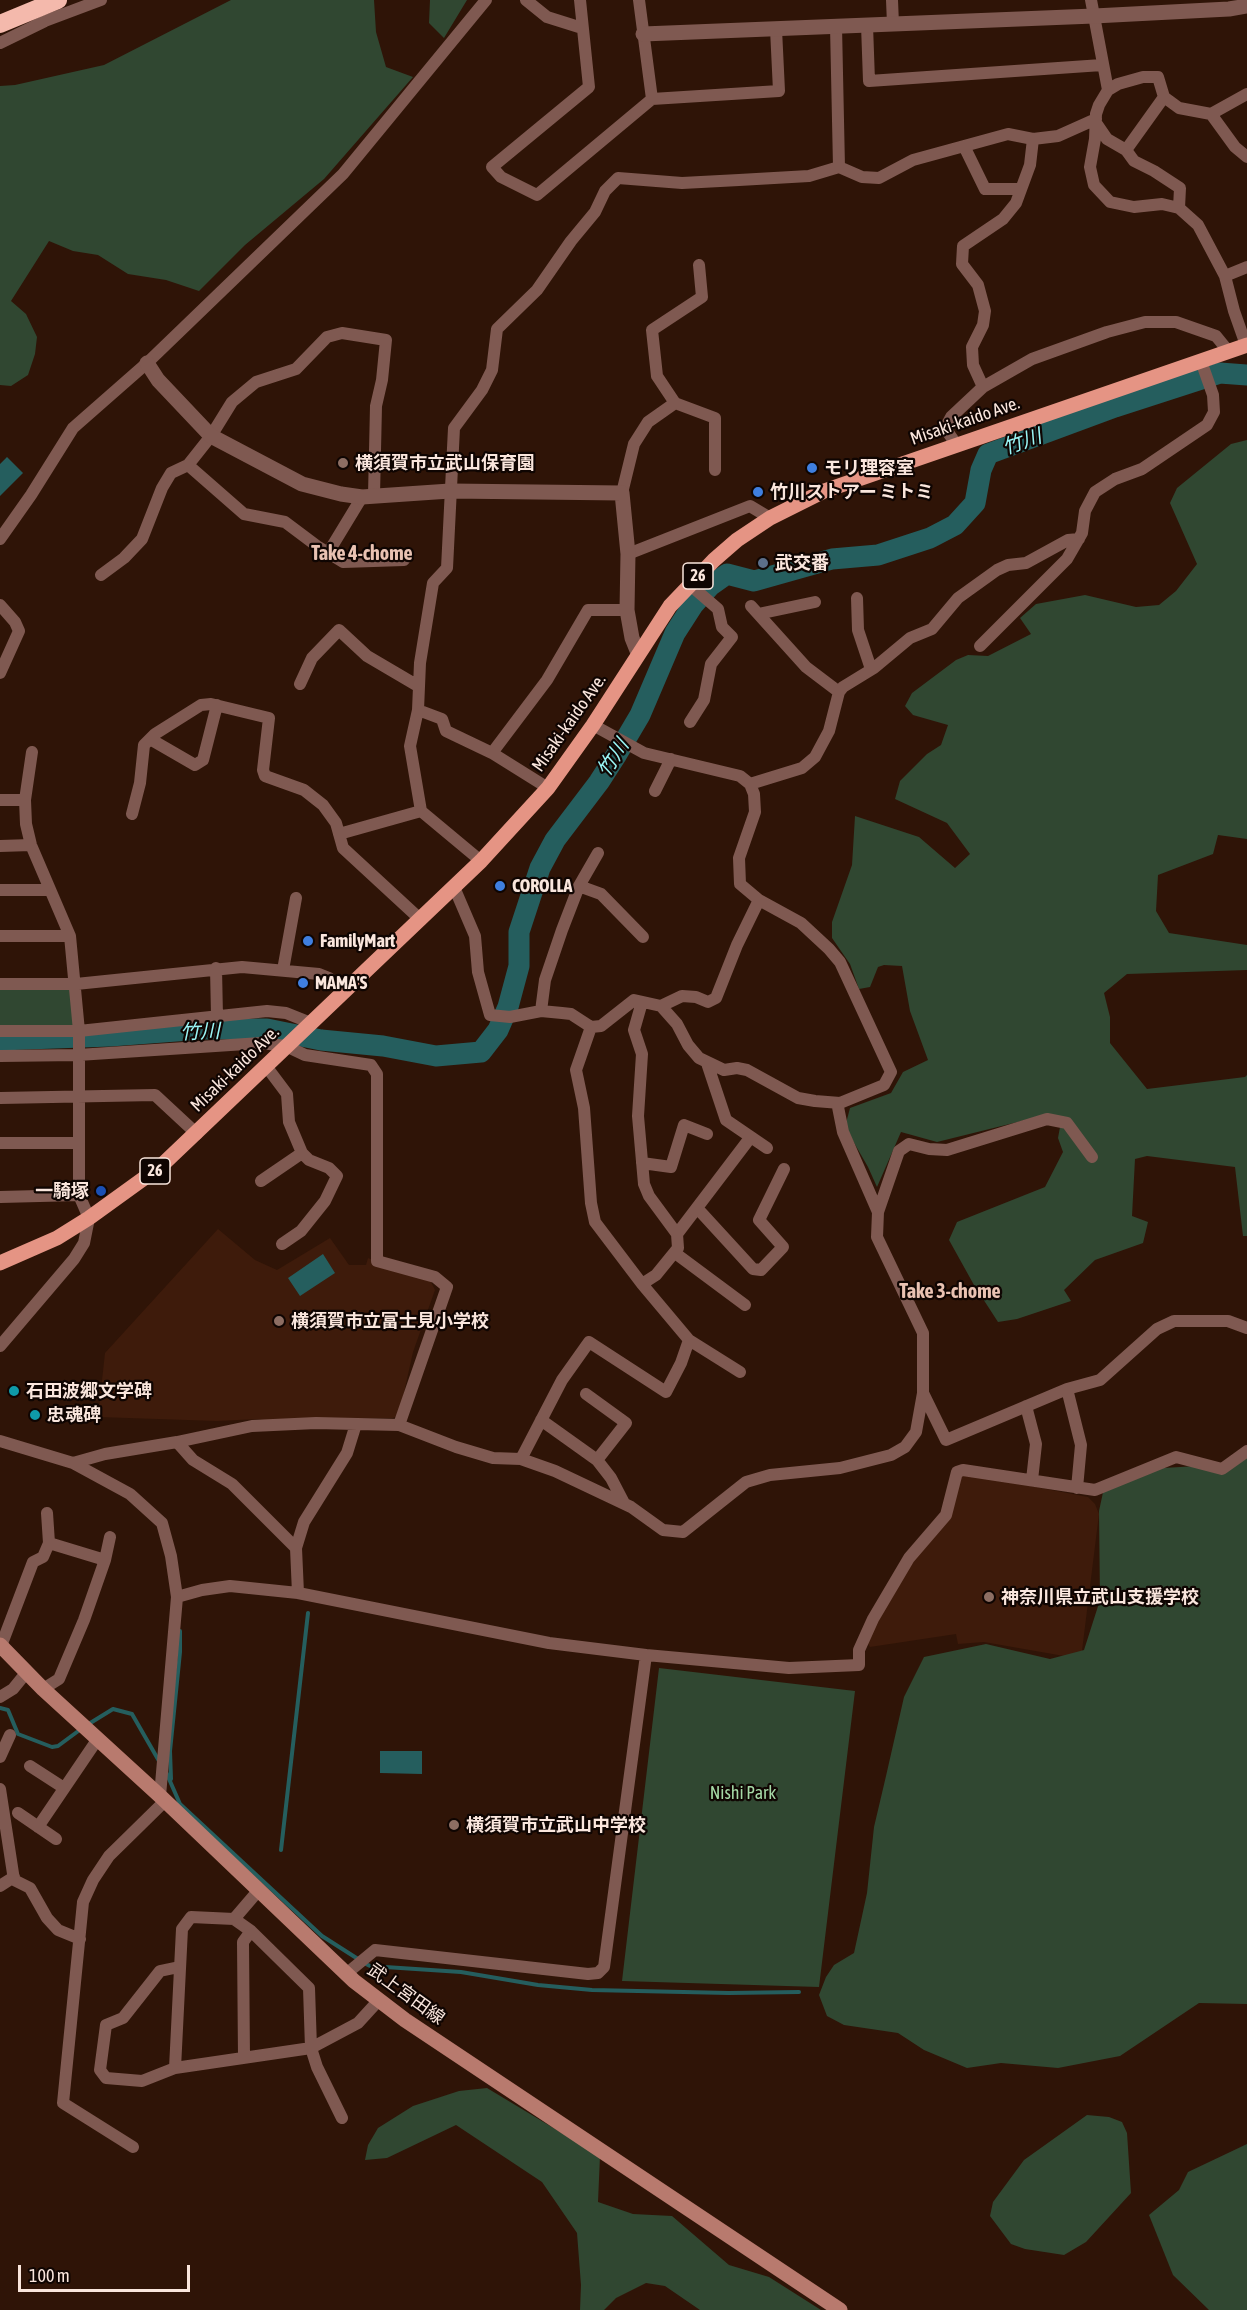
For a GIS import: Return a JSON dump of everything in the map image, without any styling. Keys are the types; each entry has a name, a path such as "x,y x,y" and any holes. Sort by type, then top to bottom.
{"highway":[{"path":"0,17 39,0"},
{"path":"0,24 58,0"}],"main road":[{"name":"Misaki-kaido Ave.","path":"0,1263 57,1238 161,1166 421,920 481,861 548,788 593,725 670,606 689,584 737,540 770,518 824,491 1247,345"},
{"name":"武上宮田線","path":"0,1645 26,1673 162,1798 346,1974 405,2020 840,2310"}],"street":[{"path":"0,43 45,21 101,0"},
{"path":"0,539 74,428 147,363 343,174 486,0"},
{"path":"526,0 547,16 582,28"},
{"path":"580,0 589,87 492,168 501,177 537,195 652,99 779,91 776,29"},
{"path":"639,0 652,99"},
{"path":"892,0 893,24"},
{"path":"1091,0 1108,90"},
{"path":"643,34 1094,16 1229,9 1247,6"},
{"path":"867,25 869,81 1102,65"},
{"path":"836,26 839,167"},
{"path":"1247,94 1210,114 1179,108 1164,97 1158,77 1143,77 1118,84 1108,90 1098,105 1090,167 1094,185 1110,202 1134,207 1162,204 1179,208 1198,225 1225,276 1234,311 1247,345"},
{"path":"1126,150 1164,97"},
{"path":"1210,114 1235,147 1247,158"},
{"path":"481,861 421,811 410,746 418,710 418,686 433,583 447,568 454,428 482,390 492,370 497,329 537,290 571,241 595,212 605,191 618,178 682,183 728,181 809,176 839,167 862,177 879,178 913,160 1008,134 1033,139 1058,136 1096,121"},
{"path":"1096,121 1107,139 1126,150 1134,161 1180,188 1179,208"},
{"path":"983,387 973,365 972,347 983,325 984,311 978,285 962,264 963,246 1003,219 1016,203 1030,165 1033,139"},
{"path":"964,146 985,189 1021,189"},
{"path":"699,265 702,297 651,330 657,376 675,403 715,418 715,470"},
{"path":"1225,276 1247,267"},
{"path":"956,444 945,428 951,417 983,387 1032,358 1107,332 1144,322 1176,322 1216,336 1228,352"},
{"path":"101,575 124,558 142,539 162,488 171,473 188,465 232,402 256,382 296,369 327,337 342,333 386,340 382,380 376,405 368,496 328,553"},
{"path":"980,646 1067,559 1082,533 1085,511 1095,492 1115,479 1142,469 1207,425 1214,412 1213,395 1201,361"},
{"path":"147,363 158,381 210,436 302,484 341,494 368,496 450,491 622,493"},
{"path":"638,653 632,638 627,610 628,554 622,493 634,444 648,422 675,403"},
{"path":"188,465 244,514 285,522 343,562 404,560"},
{"path":"628,554 750,506 770,518"},
{"path":"750,784 802,768 816,757 829,731 839,692 910,638 932,629 958,598 997,570 1008,565 1026,563 1068,540 1079,539"},
{"path":"689,584 718,609 722,627 732,637 711,664 704,700 690,722"},
{"path":"857,598 858,630 871,669"},
{"path":"815,602 754,610 806,666 839,692"},
{"path":"0,605 15,621 19,631 0,673"},
{"path":"492,753 547,680 588,610 627,610"},
{"path":"300,684 312,658 339,630 367,656 418,686"},
{"path":"132,814 140,783 144,745 150,739 201,705 217,705 269,718 263,770 265,776 304,790 323,805 336,823 343,848 421,920"},
{"path":"150,739 195,765 203,760 217,705"},
{"path":"418,710 442,719 446,731 492,753 548,788"},
{"path":"454,887 475,936 478,972 490,1015 510,1017 541,1011 571,1014 591,1028 601,1026 634,1000 661,1006 677,1024 688,1045 699,1058 707,1063 724,1070 737,1068 747,1070 798,1098 840,1103 884,1084 891,1072 840,962 830,949 801,923 759,900 740,884 739,858 754,812 754,794 750,784 740,776 644,753 593,725"},
{"path":"0,1346 74,1259 84,1243 89,1218 79,1195 79,1031 76,984 70,936 31,846 26,824 25,800 32,752"},
{"path":"655,791 670,759"},
{"path":"0,800 25,800"},
{"path":"339,834 421,811"},
{"path":"0,846 31,846"},
{"path":"541,1011 545,980 579,886 598,853"},
{"path":"579,886 601,894 643,937"},
{"path":"0,890 49,890"},
{"path":"283,970 296,898"},
{"path":"661,1006 682,996 696,997 708,1002 716,998 737,945 759,900"},
{"path":"0,936 70,936"},
{"path":"0,984 76,984 243,967 319,974 329,978 343,992"},
{"path":"216,968 217,1016"},
{"path":"642,1002 634,1029 642,1054 638,1116 644,1184 649,1196 677,1234 678,1248 656,1275 642,1284"},
{"path":"0,1031 79,1031 267,1011 286,1013 309,1025"},
{"path":"591,1028 576,1070 584,1108 591,1203 595,1222 642,1284 689,1340 740,1372"},
{"path":"0,1056 78,1055 261,1043 286,1046 305,1056 371,1065 376,1074 377,1261 435,1276 447,1287 399,1425"},
{"path":"707,1063 723,1116 750,1138 767,1148"},
{"path":"266,1066 287,1094 289,1122 302,1153 309,1160 329,1168 337,1176 325,1201 301,1231 282,1244"},
{"path":"0,1098 155,1095 196,1134"},
{"path":"840,1103 838,1107 843,1132 878,1212"},
{"path":"73,1463 105,1454 252,1426 316,1423 399,1425 456,1447 493,1458 521,1459 555,1471 624,1503 663,1530 683,1532 746,1482 770,1475 840,1468 891,1455 905,1447 916,1432 923,1393 923,1333 877,1237 878,1212 899,1151 909,1144 929,1149 947,1150 1047,1119 1067,1123 1092,1157"},
{"path":"642,1163 671,1167 684,1125 707,1134"},
{"path":"677,1234 750,1138"},
{"path":"0,1143 79,1143"},
{"path":"261,1181 302,1153"},
{"path":"698,1209 753,1269 761,1270 783,1247 759,1220 784,1169"},
{"path":"0,1197 79,1195"},
{"path":"675,1253 745,1305"},
{"path":"923,1393 946,1440 1067,1389 1100,1380 1157,1329 1174,1321 1228,1321 1247,1328"},
{"path":"521,1459 562,1380 589,1342 666,1392 681,1363 689,1340"},
{"path":"1067,1389 1081,1445 1077,1488"},
{"path":"586,1394 626,1423 597,1460"},
{"path":"1026,1406 1036,1444 1032,1480"},
{"path":"541,1420 597,1460 611,1478 624,1503"},
{"path":"298,1593 296,1548 304,1522 348,1453 356,1424"},
{"path":"0,1441 73,1463 130,1494 162,1523 171,1556 177,1597 162,1798 109,1856 93,1880 83,1902 63,2103 133,2147"},
{"path":"177,1442 193,1460 232,1484 296,1548"},
{"path":"177,1597 230,1586 298,1593 549,1643 646,1656 789,1668 859,1665 859,1650 885,1599 909,1558 946,1515 957,1472 963,1470 1095,1490 1176,1457 1222,1469 1247,1451"},
{"path":"0,1645 33,1562 43,1557 49,1543 46,1513"},
{"path":"43,1689 59,1679 84,1620 105,1560 110,1537"},
{"path":"49,1543 105,1560"},
{"path":"346,1974 375,1950 588,1974 598,1973 604,1967 646,1656"},
{"path":"0,1697 13,1689 26,1673"},
{"path":"38,1827 64,1788 88,1731"},
{"path":"0,1757 10,1735"},
{"path":"30,1766 64,1788"},
{"path":"0,1789 4,1832 14,1880 30,1888 47,1918 58,1930 80,1939"},
{"path":"18,1813 56,1839"},
{"path":"0,1886 14,1877"},
{"path":"234,1919 258,1891"},
{"path":"175,2068 182,1929 191,1917 234,1919 251,1931 309,1988 311,2048 317,2067 342,2118"},
{"path":"244,2058 243,1942 251,1931"},
{"path":"179,1967 160,1971 123,2018 106,2025 100,2070 106,2078 142,2081 175,2068 311,2048 358,2023 379,2000"}],"shaded area":[{"name":"横須賀市立富士見小学校","path":"218,1229 255,1260 277,1270 330,1238 349,1265 366,1265 368,1258 431,1282 435,1290 413,1352 399,1415 393,1418 332,1418 277,1423 259,1419 217,1421 98,1417 105,1353"},
{"name":"神奈川県立武山支援学校","path":"968,1474 1088,1497 1095,1504 1099,1514 1081,1659 984,1642 958,1644 956,1634 870,1647 867,1642 910,1561 948,1513 959,1478"}],"green space":[{"path":"231,0 374,0 376,32 386,67 413,77 324,179 245,245 199,291 166,280 128,274 98,255 73,251 49,241 11,301 26,314 37,337 35,354 28,375 11,386 0,385 0,86 15,85 104,65"},
{"path":"430,0 467,0 444,38 429,23"},
{"path":"1247,440 1247,839 1218,835 1213,854 1158,875 1156,911 1169,933 1247,945 1247,970 1127,974 1104,993 1110,1017 1110,1043 1147,1089 1247,1075 1247,1236 1243,1236 1235,1167 1147,1156 1135,1159 1132,1216 1148,1222 1143,1243 1095,1260 1064,1290 1071,1301 1017,1319 998,1322 949,1240 957,1222 1045,1187 1063,1152 1058,1138 1060,1127 1050,1114 937,1142 901,1132 877,1187 845,1127 850,1108 891,1093 903,1072 928,1060 910,1011 902,966 878,967 870,987 859,989 850,964 832,938 832,922 852,865 855,816 919,837 955,868 970,854 947,823 895,799 900,781 927,754 941,745 948,725 913,715 905,706 912,693 956,660 968,655 988,656 1031,634 1020,618 1036,604 1085,595 1136,607 1159,605 1176,591 1197,564 1170,503 1177,488 1231,444"},
{"path":"0,984 76,984 79,1031 0,1031"},
{"path":"1247,1454 1247,2004 1199,2003 1120,2056 1058,2068 1001,2063 967,2068 924,2050 898,2033 844,2025 827,2016 819,1995 834,1965 854,1953 867,1893 874,1827 904,1697 924,1657 986,1644 1050,1659 1084,1650 1100,1600 1099,1511 1105,1483 1146,1469 1232,1464"},
{"name":"Nishi Park","path":"659,1668 855,1691 819,1987 622,1981"},
{"path":"487,2088 600,2156 598,2202 633,2214 672,2216 729,2265 769,2277 821,2310 700,2310 665,2286 646,2283 616,2298 604,2310 580,2310 581,2285 577,2233 542,2182 456,2125 387,2158 365,2160 368,2145 378,2128 413,2106 459,2091"},
{"path":"1087,2115 1109,2117 1122,2122 1127,2133 1131,2193 1086,2242 1064,2255 1025,2249 1011,2244 990,2216 993,2202 1024,2160"},
{"path":"1247,2144 1247,2310 1209,2310 1173,2275 1149,2215 1179,2190 1188,2172"}],"water":[{"path":"7,457 23,473 0,496 0,464"},
{"path":"323,1254 335,1273 300,1296 288,1278"},
{"path":"380,1751 422,1751 422,1774 380,1773"}],"waterway":[{"name":"竹川","path":"0,1040 110,1036 203,1029 267,1029 321,1040 383,1046 436,1056 481,1052 498,1030 508,1007 519,966 519,932 540,868 555,840 617,754 640,715 675,633 693,605 710,586 727,574 754,581 832,559 878,555 930,538 955,525 975,503 981,470 988,454 1115,407 1220,373 1247,375"},
{"path":"281,1850 308,1613"},
{"path":"171,1779 170,1751 180,1631"},
{"path":"0,1708 8,1710 18,1734 52,1747 58,1746 81,1729"},
{"path":"87,1725 113,1709 132,1714 159,1761"},
{"path":"166,1772 180,1804 322,1936 358,1959"},
{"path":"364,1963 370,1966 461,1972 538,1985 592,1990 799,1992"}],"place":[{"name":"横須賀市立武山保育園","path":"343,463"},
{"name":"モリ理容室","path":"812,468"},
{"name":"竹川ストアー ミトミ","path":"758,492"},
{"name":"武交番","path":"763,563"},
{"name":"COROLLA","path":"500,886"},
{"name":"FamilyMart","path":"308,941"},
{"name":"MAMA'S","path":"303,983"},
{"name":"一騎塚","path":"101,1191"},
{"name":"横須賀市立富士見小学校","path":"279,1321"},
{"name":"石田波郷文学碑","path":"14,1391"},
{"name":"忠魂碑","path":"35,1415"},
{"name":"神奈川県立武山支援学校","path":"989,1597"},
{"name":"横須賀市立武山中学校","path":"454,1825"}],"district":[{"name":"Take 4-chome","path":"362,554"},
{"name":"Take 3-chome","path":"950,1292"}]}
